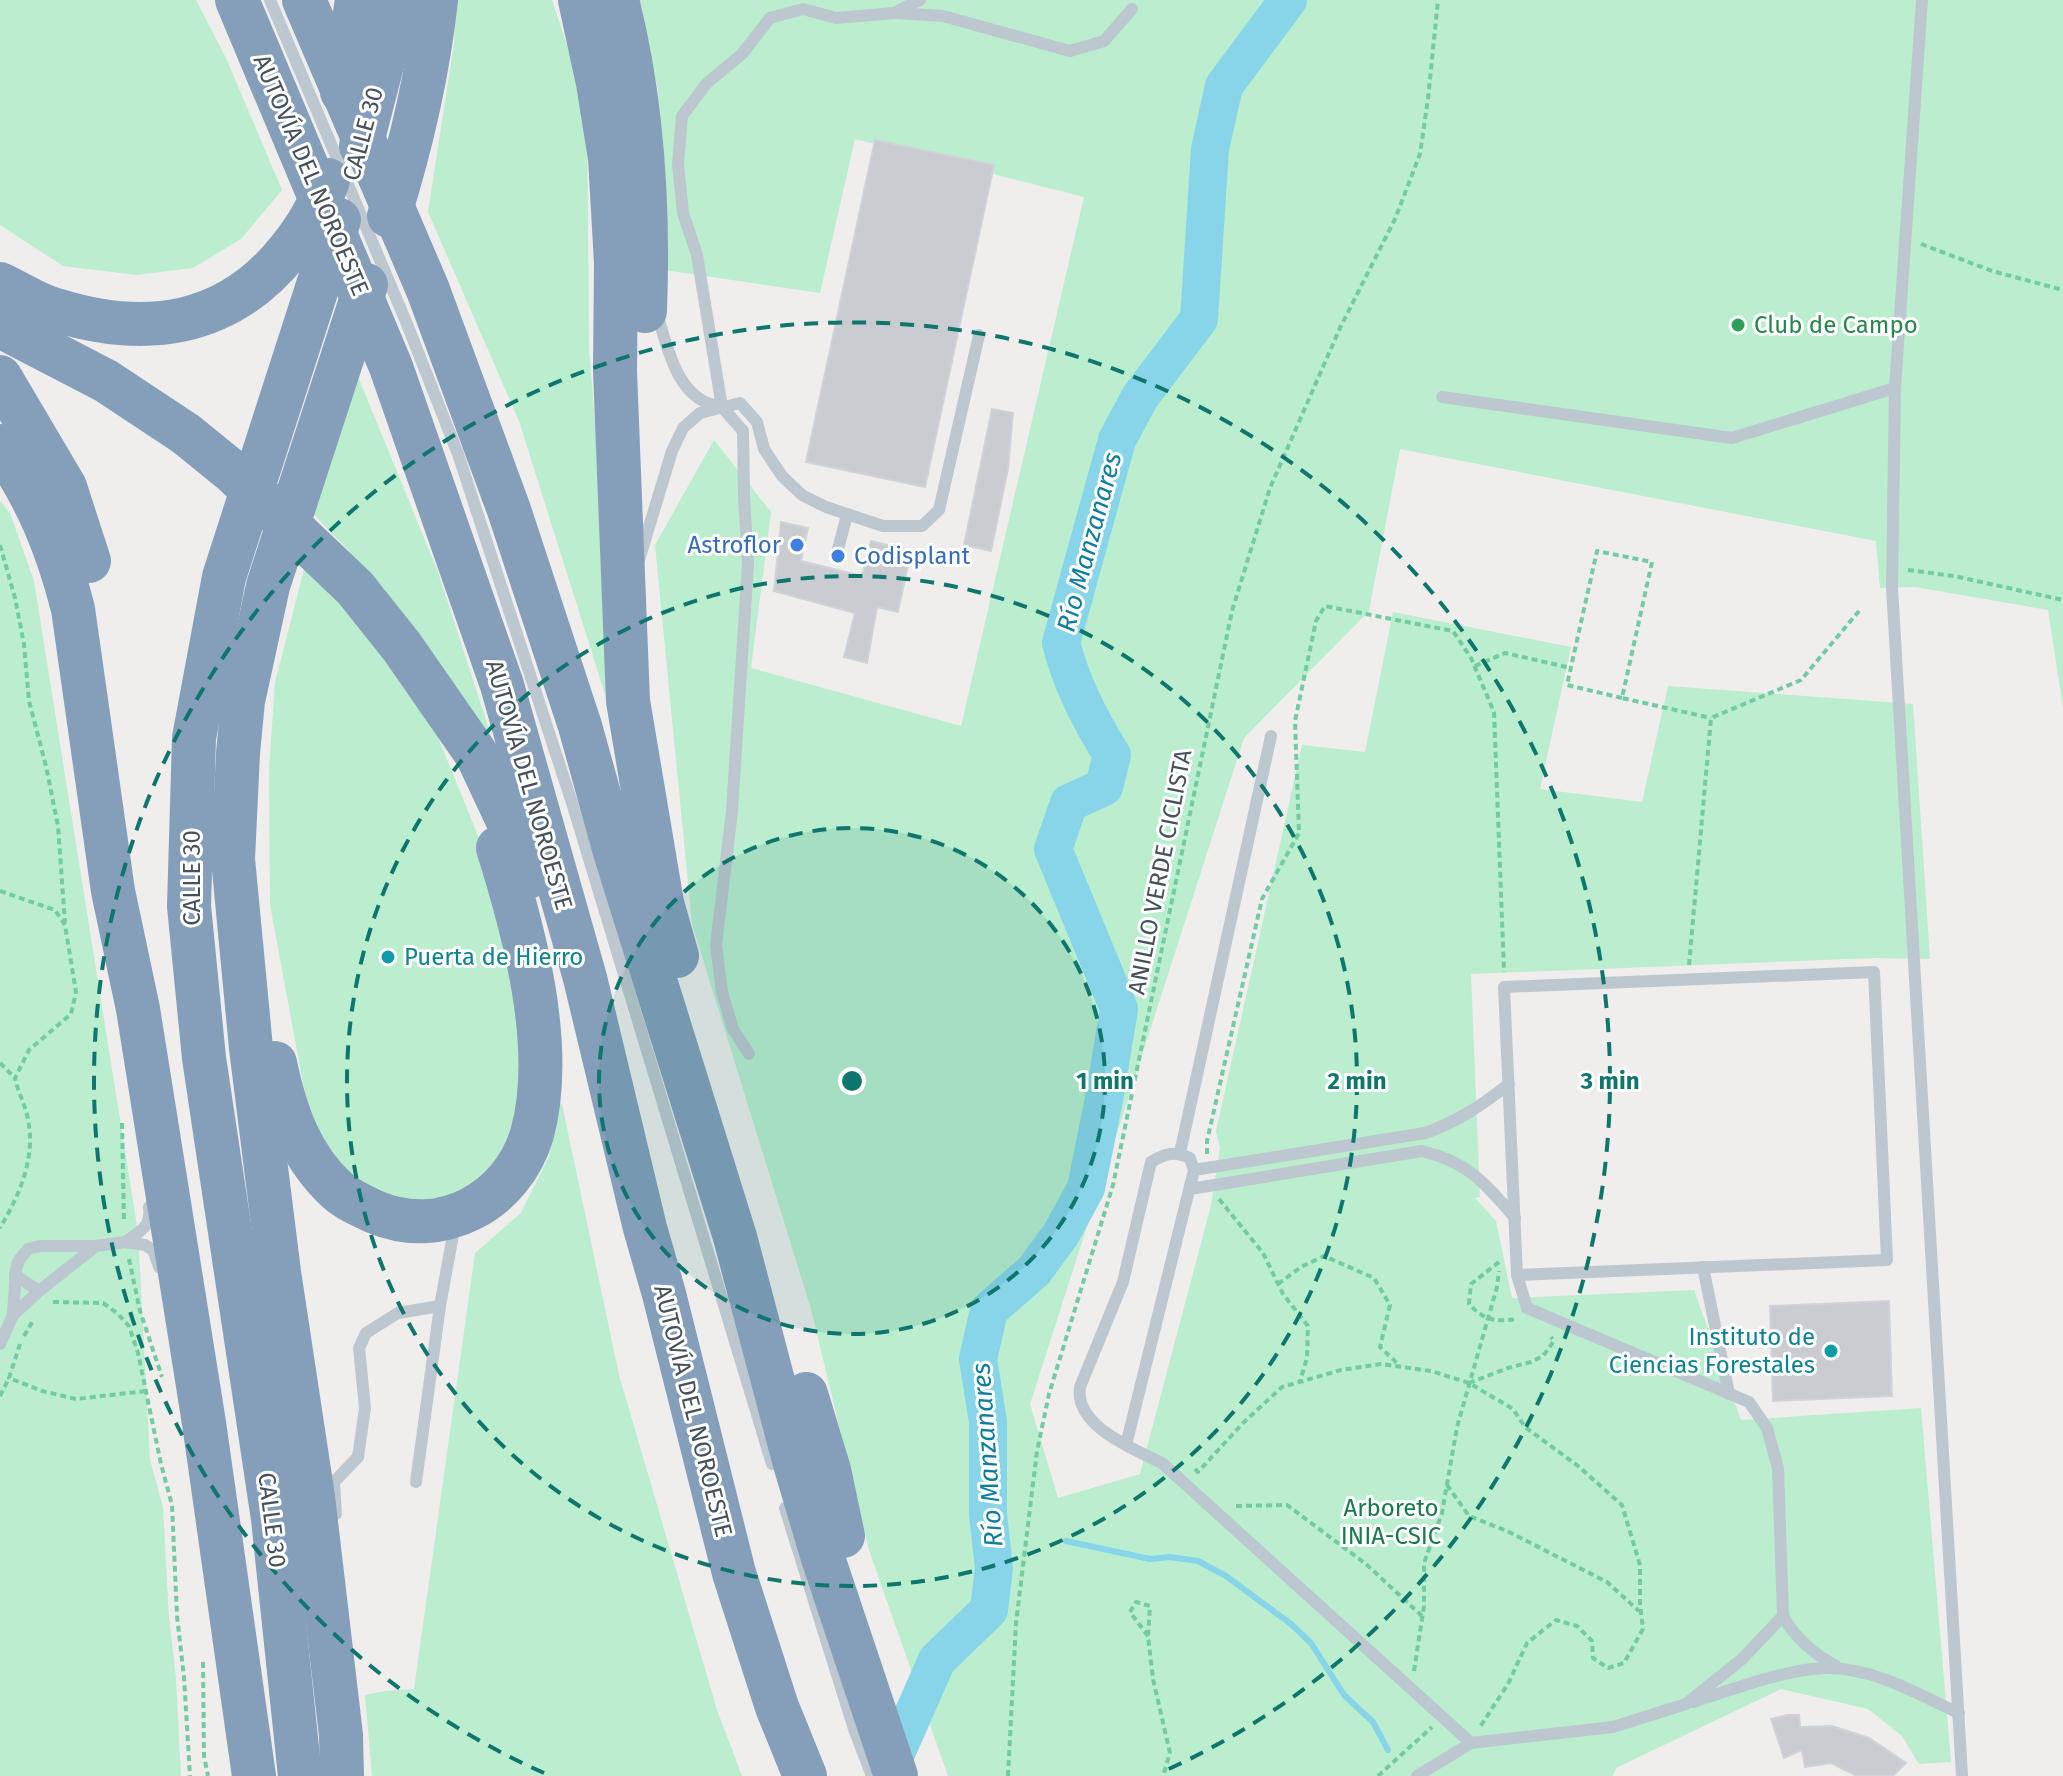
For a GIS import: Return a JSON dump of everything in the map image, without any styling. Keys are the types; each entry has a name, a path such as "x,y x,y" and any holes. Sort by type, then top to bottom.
{"highway":[{"path":"226,0 255,41"},
{"name":"AUTOVÍA DEL NOROESTE","path":"237,0 255,41 304,116 502,685 585,978 645,1228 664,1294 721,1575 805,1776"},
{"path":"304,0 324,43 418,307 504,497 580,726 597,791 735,1237 758,1325 799,1423 813,1472 823,1558 896,1776"},
{"path":"0,259 17,273 57,293 96,305 175,304 210,294 239,278 288,229 313,186 339,108 357,0"},
{"path":"0,284 52,310 111,323 137,325 210,313 245,295 273,271 293,246 322,197 350,112 370,0"},
{"name":"CALLE 30","path":"300,1776 273,1519 204,1058 189,906 194,738 224,577 354,171 385,53 393,0"},
{"name":"CALLE 30","path":"342,1776 329,1568 254,1078 233,859 238,753 243,701 268,586 405,166 431,48 436,0"},
{"path":"558,0 581,89 593,159 615,371"},
{"path":"580,0 610,158 616,263 615,371 628,701 662,903 829,1470 823,1558 923,1776"},
{"path":"617,0 635,83 645,189 647,265 639,563 644,698 654,814 688,989"},
{"path":"0,326 106,381 186,434 234,473 355,588 402,647 477,755 514,834 548,935 594,1109 645,1228"},
{"path":"0,377 65,487 98,596 138,1009"},
{"path":"0,446 26,484 45,522 73,609 113,891 138,1009 204,1423 254,1776"},
{"path":"233,859 286,1109 304,1151 340,1193 387,1217 433,1222 456,1217 494,1194 510,1178 531,1136 537,1109 540,1053 526,948 509,882 494,835 439,701"},
{"path":"721,1575 748,1709 772,1776"}],"lane":[{"path":"270,0 304,116 418,307 458,454 573,806 776,1474"},
{"path":"894,13 920,0"},
{"path":"1922,0 1895,388 1893,568 1962,1776"},
{"path":"749,1054 733,1029 722,992 716,945 732,811 748,564 743,431 722,407 697,255 683,213 678,164 682,116 707,83 742,54 770,18 803,9 836,18 894,13 943,16 1070,51 1104,41 1132,9"},
{"path":"647,265 656,308 678,375 691,393 706,404 722,407"},
{"path":"639,563 672,451 683,428 700,413 740,403 757,422 764,449 782,476 802,495 847,515 883,526 922,526 939,510 979,335"},
{"path":"1442,397 1732,438 1895,388"},
{"path":"838,549 847,515"},
{"path":"1180,1153 1271,736"},
{"path":"1517,1275 1887,1260 1874,972 1504,987 1517,1275 1527,1308 1749,1402 1767,1428 1778,1468 1783,1616 1790,1628 1816,1655 1843,1669 1916,1690 1959,1713"},
{"path":"144,1139 147,1065"},
{"path":"1201,1169 1425,1133 1449,1125 1509,1084"},
{"path":"1190,1189 1422,1151 1442,1155 1479,1176 1515,1218"},
{"path":"1201,1169 1180,1153 1166,1153 1151,1162 1123,1282 1080,1387 1078,1399 1084,1413 1126,1445 1162,1463 1471,1743"},
{"path":"1126,1445 1190,1189 1201,1169"},
{"path":"125,1242 145,1228 149,1221 148,1200"},
{"path":"416,1482 440,1306 456,1217"},
{"path":"1,1340 13,1315 19,1260 28,1249 125,1242 145,1245 153,1250 160,1274"},
{"path":"13,1315 42,1295 96,1246"},
{"path":"1703,1267 1729,1394"},
{"path":"15,1275 42,1295"},
{"path":"337,1521 334,1482 358,1457 365,1408 359,1348 366,1333 398,1313 440,1306"},
{"path":"177,1349 204,1423"},
{"path":"780,1489 823,1558 872,1776"},
{"path":"1686,1704 1742,1659 1783,1616"},
{"path":"1417,1776 1471,1743 1613,1727 1763,1680 1822,1668 1843,1669"}],"path":[{"name":"ANILLO VERDE CICLISTA","path":"1008,1776 1016,1623 1037,1451 1049,1394 1113,1185 1232,611 1270,488 1340,328 1395,219 1420,154 1438,0"},
{"path":"1904,238 1992,271 2063,290"},
{"path":"0,545 15,598 24,644 29,701 58,826 65,925 76,992 71,1014 29,1050 15,1078"},
{"path":"1622,698 1652,562 1597,551 1567,685 1622,698 1711,718 1801,680 1859,611"},
{"path":"1893,568 1954,576 2063,600"},
{"path":"1201,1169 1262,899 1299,833 1295,721 1316,621 1325,606 1453,631 1475,666 1494,712 1504,987"},
{"path":"1475,666 1505,653 1571,668"},
{"path":"1688,979 1711,718"},
{"path":"0,891 55,910 65,925"},
{"path":"0,1063 15,1078 28,1118 31,1147 17,1200 0,1228"},
{"path":"1208,1185 1263,1253 1278,1284 1308,1326 1307,1358 1300,1382"},
{"path":"1278,1284 1301,1267 1324,1256 1374,1278 1390,1305 1380,1347 1401,1367"},
{"path":"1411,1689 1422,1616 1424,1563 1442,1513 1457,1427 1469,1383 1488,1319 1497,1287 1500,1262 1471,1284 1469,1304 1479,1315 1488,1319 1493,1322 1523,1318"},
{"path":"0,1396 42,1295 55,1303 103,1303 129,1326 138,1353 172,1505 190,1776"},
{"path":"1469,1383 1543,1356 1554,1341 1549,1334"},
{"path":"1188,1464 1198,1472 1243,1423 1282,1387 1341,1370 1381,1364 1431,1371 1469,1383 1513,1409 1525,1427 1578,1466 1622,1505 1640,1565 1643,1629 1624,1663 1608,1668 1593,1658 1592,1641 1577,1626 1556,1620 1527,1643 1508,1684 1471,1743"},
{"path":"9,1378 76,1399 146,1391"},
{"path":"1447,1485 1469,1516 1507,1531 1607,1582 1641,1613"},
{"path":"1205,1502 1238,1506 1287,1505 1366,1564 1422,1616"},
{"path":"1148,1636 1130,1612 1136,1602 1150,1606 1148,1636 1153,1679 1170,1753 1163,1776"},
{"path":"1378,1776 1443,1718"}],"green space":[{"path":"0,0 196,0 226,58 282,190 241,239 193,268 136,275 63,266 0,225"},
{"path":"457,0 552,0 587,105 589,349 621,745 519,421 428,212 454,43"},
{"name":"Arboreto INIA-CSIC","path":"625,0 2063,0 2063,707 2048,610 1915,587 1880,588 1876,541 1400,449 1369,611 1244,738 1030,1404 1058,1498 1140,1474 1211,1205 1220,1148 1216,1131 1302,745 1365,752 1393,612 1571,647 1540,789 1642,802 1668,686 1913,704 1930,959 1874,958 1471,974 1480,1197 1475,1198 1496,1221 1512,1298 1694,1290 1741,1420 1921,1408 1951,1762 1919,1764 1902,1736 1868,1709 1781,1689 1616,1768 1613,1776 948,1776 869,1550 811,1309 692,924 655,545 714,440 771,512 751,668 961,726 1084,197 855,139 820,293 658,269 658,88"},
{"path":"352,362 438,572 497,754 382,586 306,506"},
{"path":"0,501 10,513 34,581 138,1232 150,1460 163,1507 181,1776 0,1776"},
{"path":"305,566 344,603 435,730 494,875 523,1039 517,1136 474,1193 396,1203 336,1170 310,1121 270,905 269,769 275,682"},
{"path":"562,1104 619,1375 717,1710 742,1776 372,1776 365,1695 414,1689 475,1253 521,1213 549,1156 555,1108"}],"building":[{"path":"875,140 994,165 925,487 806,462"},
{"path":"992,409 1013,413 1008,469 991,551 964,545"},
{"path":"781,522 808,528 801,561 862,576 871,541 911,551 898,612 877,607 867,663 844,657 855,613 774,591"},
{"name":"Instituto de Ciencias Forestales","path":"1889,1301 1892,1396 1773,1401 1770,1306"},
{"path":"1799,1715 1800,1727 1832,1726 1869,1738 1906,1763 1893,1776 1857,1776 1831,1763 1805,1767 1802,1750 1784,1758 1771,1719"}],"waterway":[{"name":"Río Manzanares","path":"886,1776 937,1660 989,1610 994,1568 988,1514 988,1422 978,1359 989,1310 1034,1271 1061,1234 1086,1188 1119,1009 1053,849 1069,803 1104,787 1112,755 1082,701 1061,643 1117,440 1140,397 1199,319 1210,149 1224,86 1288,0"},
{"path":"988,1520 1004,1528"},
{"path":"1066,1541 1150,1559 1170,1557 1198,1561 1226,1576 1291,1624 1311,1643 1344,1695 1373,1722 1388,1750"}],"place":[{"name":"Club de Campo","path":"1738,325"},
{"name":"Astroflor","path":"797,545"},
{"name":"Codisplant","path":"838,556"},
{"name":"Puerta de Hierro","path":"388,957"},
{"name":"Instituto de Ciencias Forestales","path":"1831,1351"}]}
